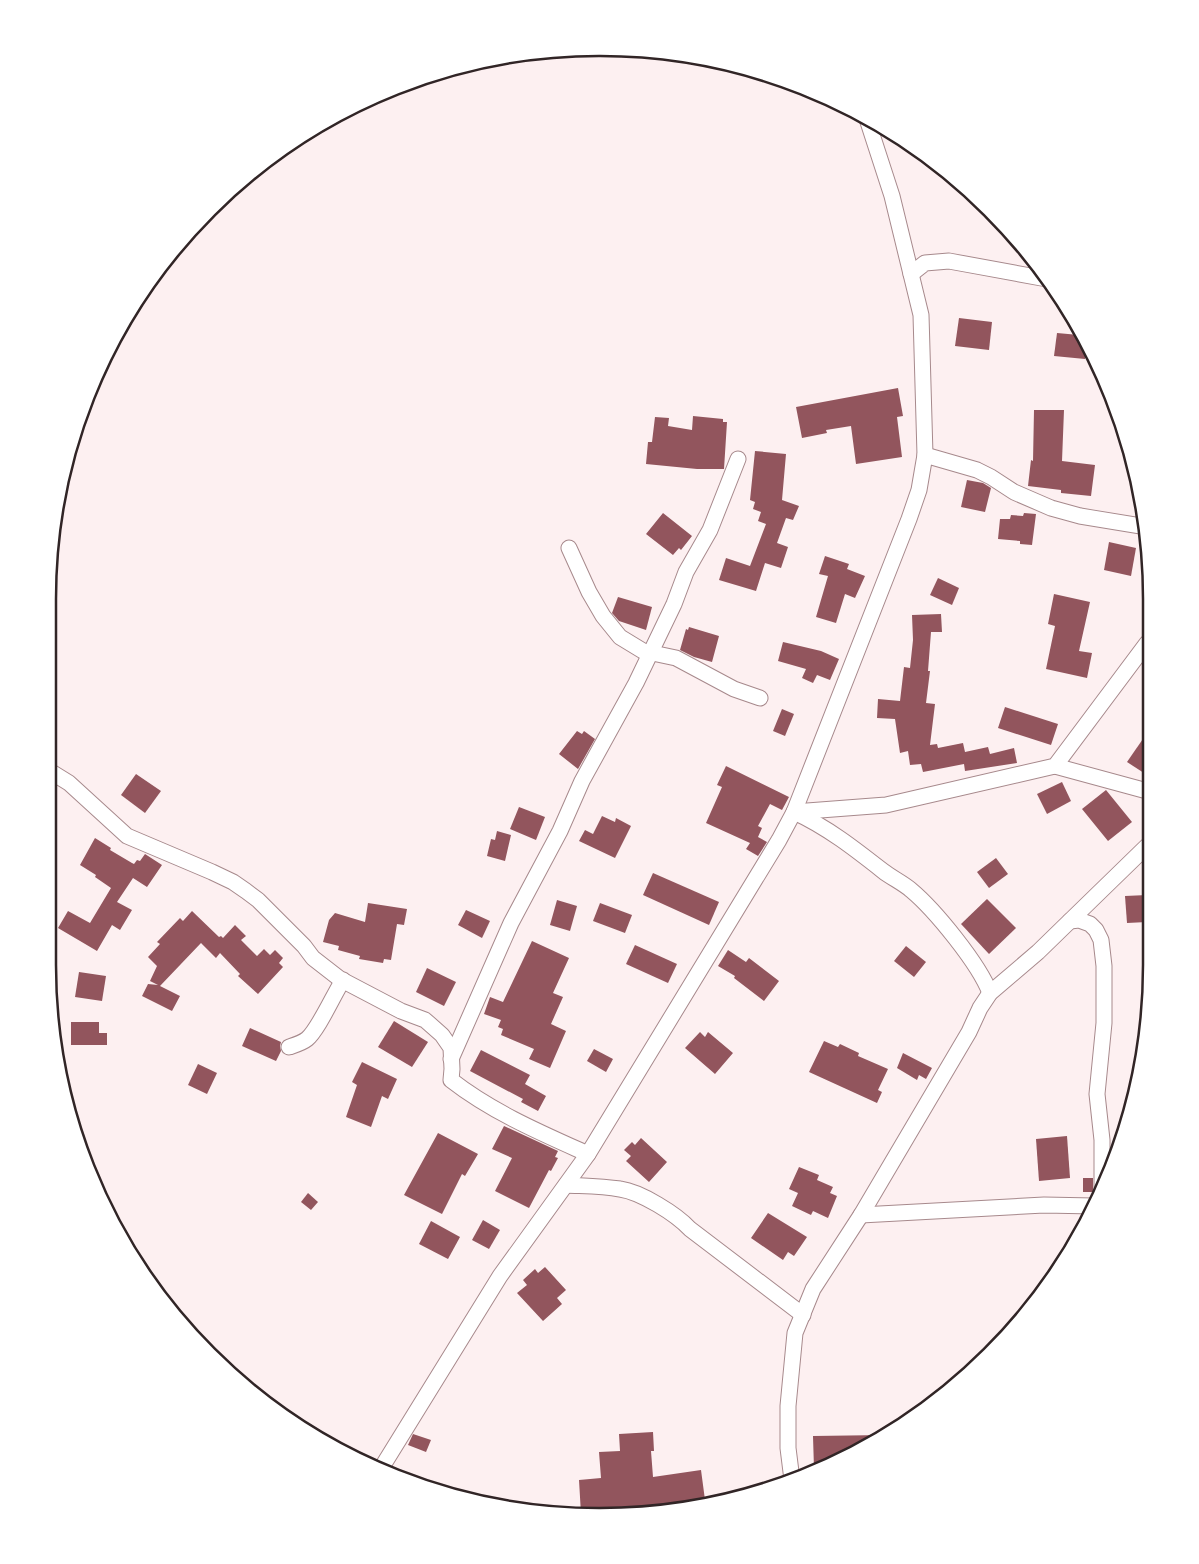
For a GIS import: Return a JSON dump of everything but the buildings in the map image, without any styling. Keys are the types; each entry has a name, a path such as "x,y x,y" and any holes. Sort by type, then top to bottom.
{"street":[{"path":"385,1463 500,1276 588,1154 779,840 794,812 909,519 919,490 926,455 921,315 892,196 870,128"},
{"path":"911,274 925,264 949,261 1036,277"},
{"path":"926,455 976,470 1014,492 1051,508 1080,516 1137,525"},
{"path":"450,1059 512,923 560,831 582,781 617,720 651,652 674,604 686,572 710,530 738,459"},
{"path":"569,548 589,592 603,616 620,637 644,651 676,658 734,689 760,698"},
{"path":"1055,766 1143,649"},
{"path":"794,812 886,805 1055,766 1143,790"},
{"path":"56,775 68,783 127,836 212,872 233,882 246,891 258,900 304,946 313,958 343,980 401,1011 425,1020 442,1035 451,1048 451,1080 462,1089 523,1124 588,1154"},
{"path":"794,812 846,843 886,874 911,890 950,932 985,981 990,993"},
{"path":"791,1472 788,1448 788,1406 796,1333 813,1289 861,1215 990,993 1038,952 1143,850"},
{"path":"1070,921 1080,920 1090,924 1096,930 1101,940 1104,966 1104,1023 1097,1094 1102,1140 1102,1169"},
{"path":"289,1047 308,1039 343,980"},
{"path":"566,1184 621,1189 636,1193 679,1217 690,1229 803,1315"},
{"path":"861,1215 1044,1205 1087,1206"}]}
